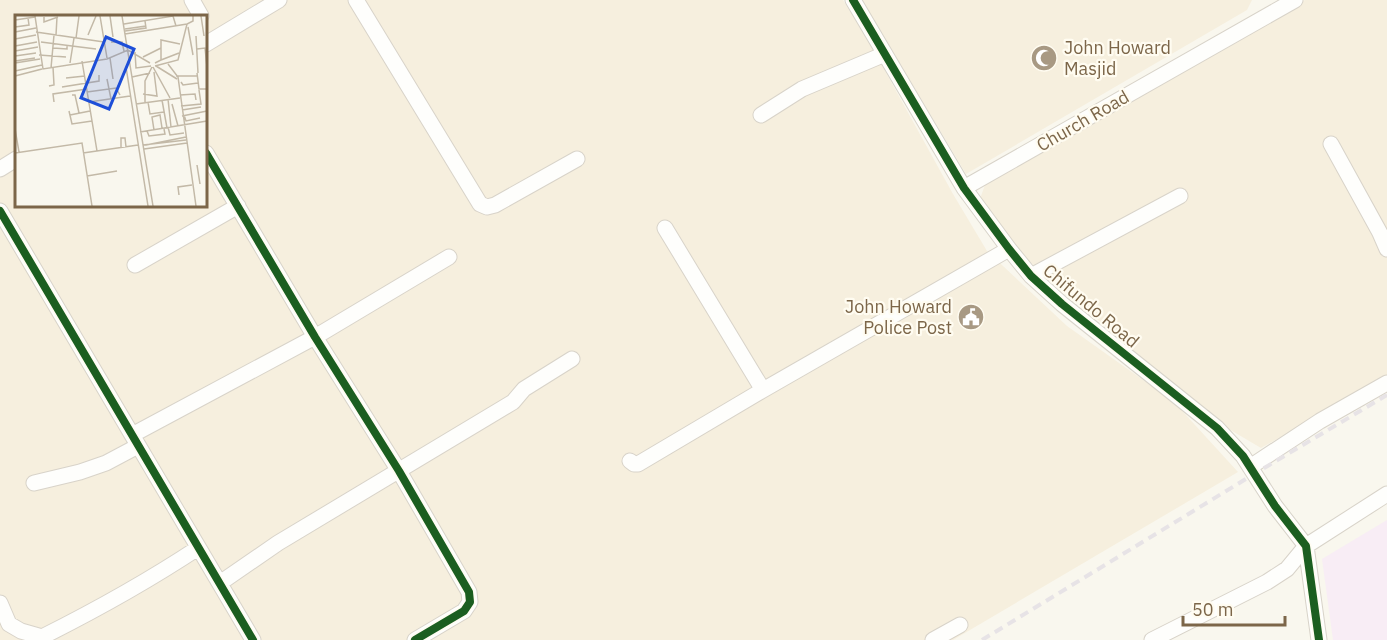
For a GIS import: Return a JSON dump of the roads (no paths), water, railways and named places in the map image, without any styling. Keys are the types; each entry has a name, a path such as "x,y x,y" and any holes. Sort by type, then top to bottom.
{"street":[{"path":"192,0 200,15"},
{"path":"210,42 279,0"},
{"path":"356,0 480,204 487,207 495,206 577,159"},
{"name":"Chifundo Road","path":"854,0 964,188 1031,276 1062,304 1217,428 1243,456 1275,506 1306,546"},
{"name":"Church Road","path":"964,188 1277,5 1295,0"},
{"path":"761,115 802,89 885,54"},
{"path":"1331,144 1387,249"},
{"path":"207,155 315,338 399,471 469,592 470,602 464,611 415,640"},
{"path":"0,169 15,160"},
{"path":"1031,276 1180,196"},
{"path":"135,264 238,206"},
{"path":"0,211 253,640"},
{"path":"665,228 763,390"},
{"path":"630,461 638,464 1009,249"},
{"path":"34,483 106,463 135,440 315,338 450,257"},
{"path":"220,583 278,543 513,402 525,389 572,359"},
{"path":"1250,467 1320,421 1387,383"},
{"path":"1152,640 1268,582 1287,569 1306,546 1387,494"},
{"path":"1306,546 1319,640"},
{"path":"0,603 9,624 21,631 42,637 108,603 198,548"},
{"path":"933,640 960,625"}],"railway":[{"path":"982,640 1387,395"}],"place":[{"name":"John Howard Masjid","path":"1044,58"},
{"name":"John Howard Police Post","path":"971,317"}]}
